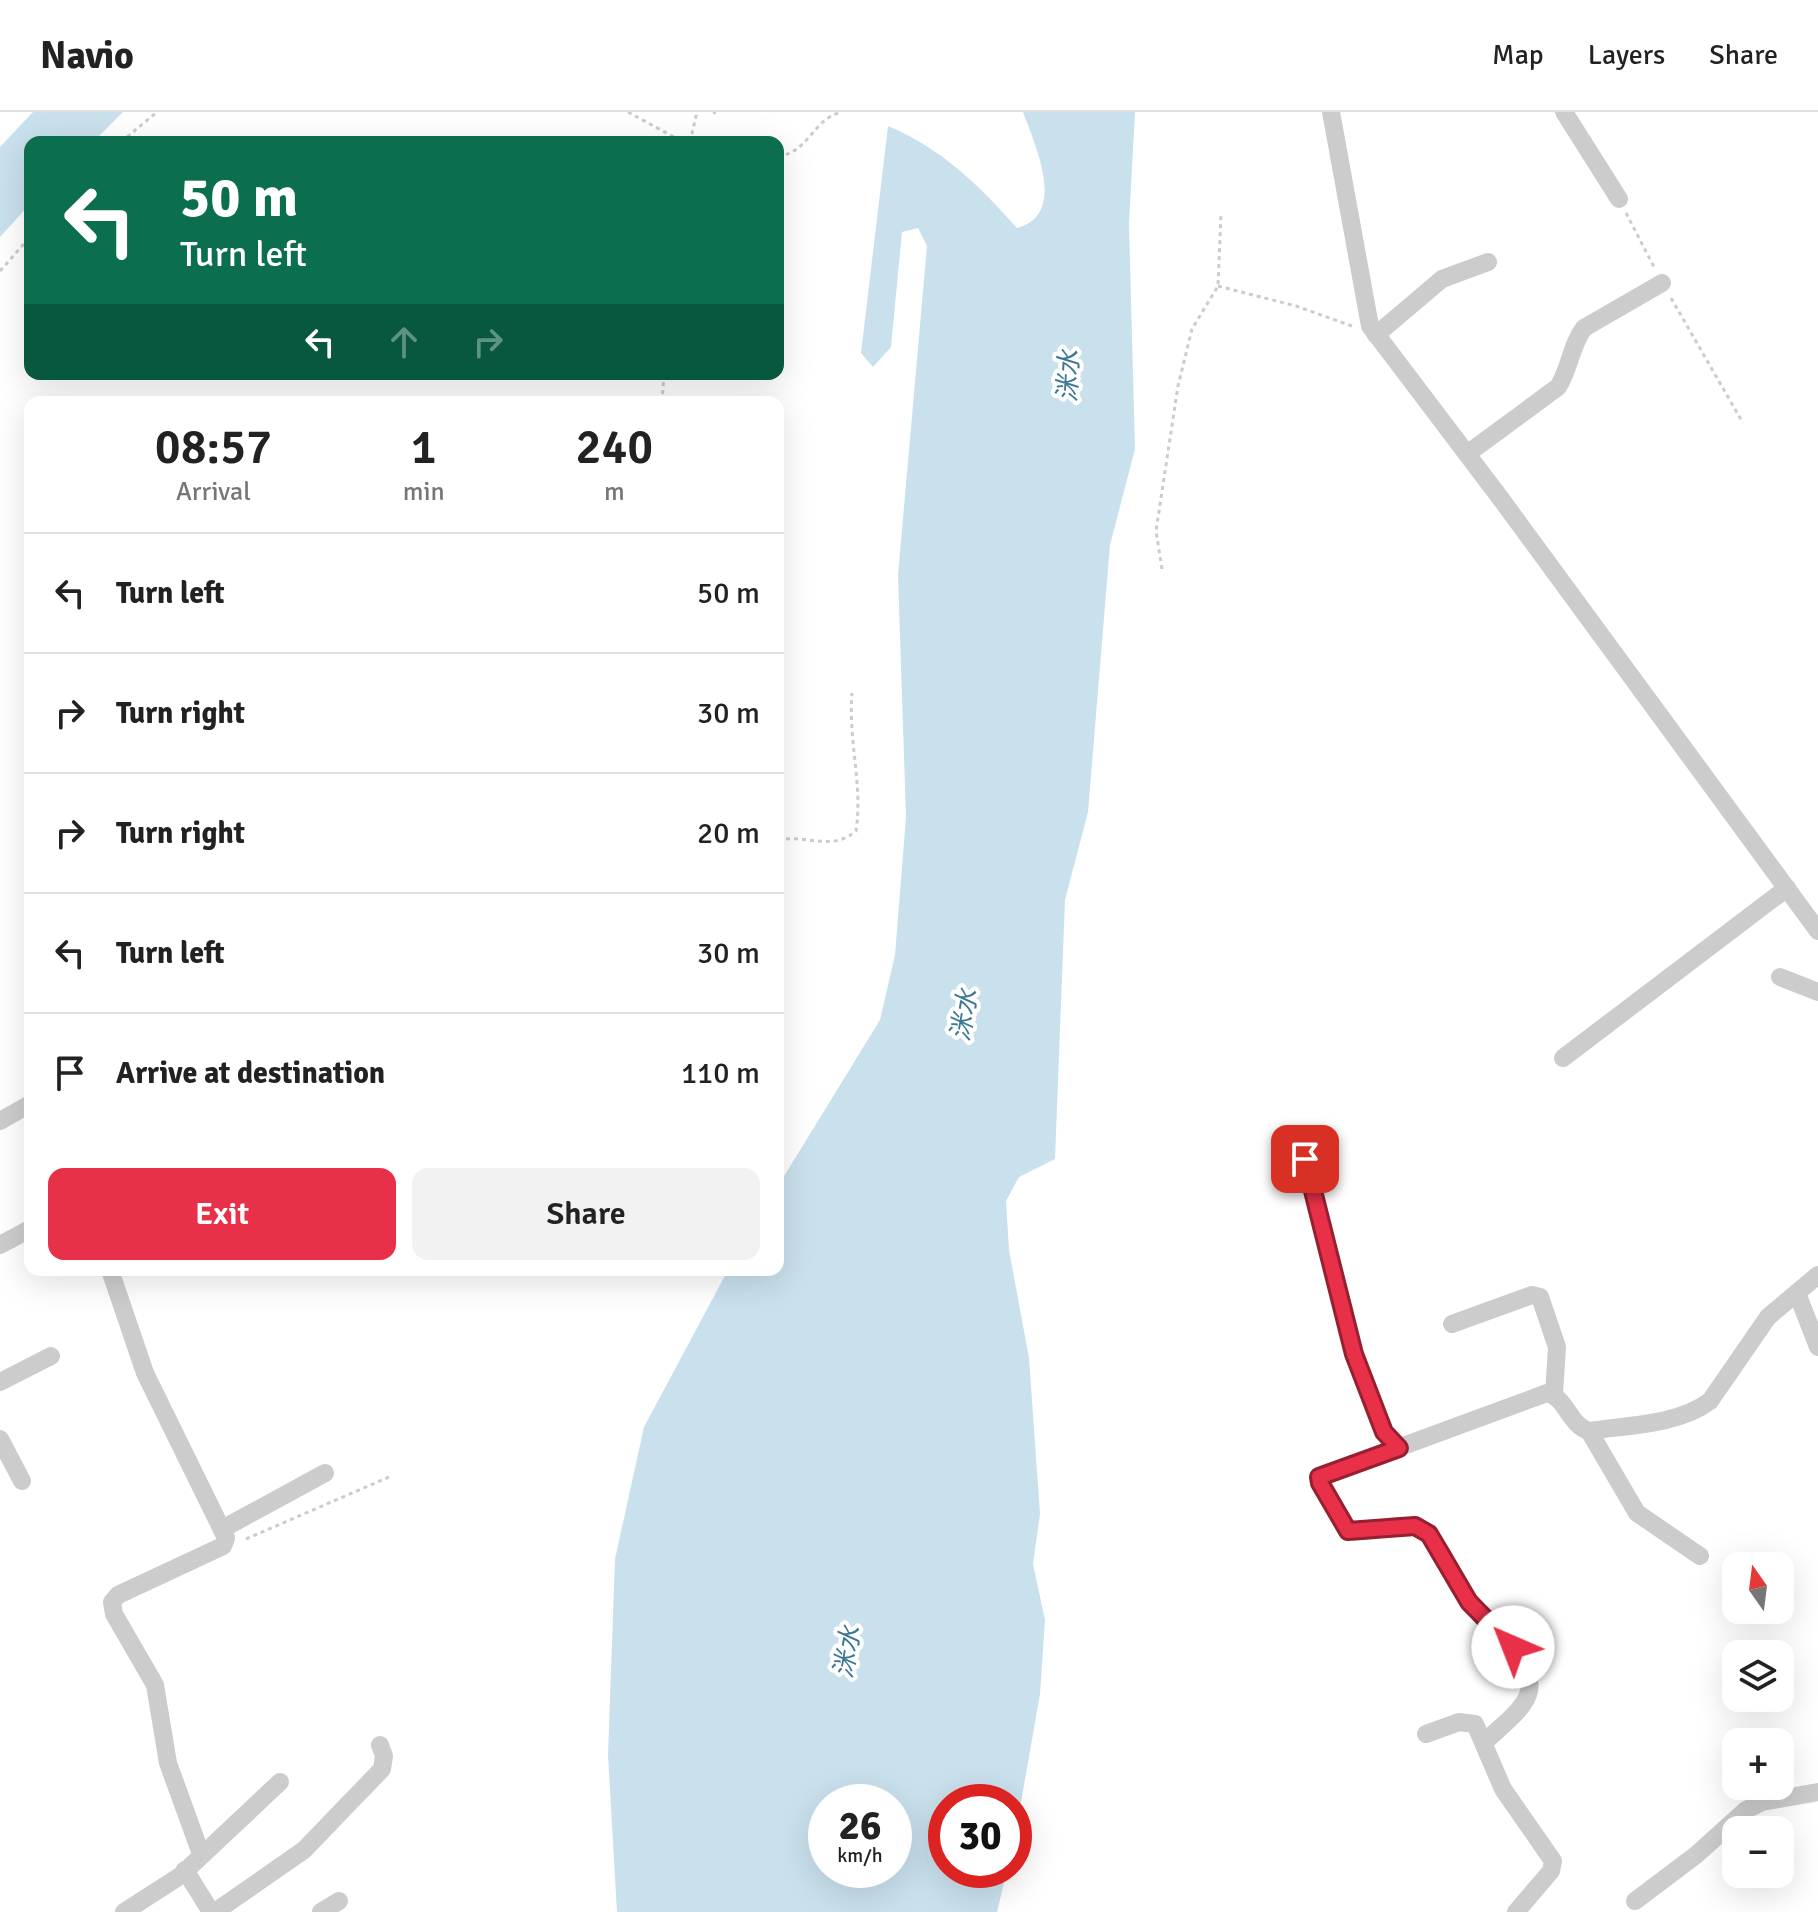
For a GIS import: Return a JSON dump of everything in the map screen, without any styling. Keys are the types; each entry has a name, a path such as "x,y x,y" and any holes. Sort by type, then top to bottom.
{"street":[{"path":"1331,112 1365,315 1376,335 1818,931"},
{"path":"1564,112 1619,199"},
{"path":"1376,335 1442,279 1488,262"},
{"path":"1467,454 1558,387 1567,372 1577,337 1584,328 1662,283"},
{"path":"1563,1058 1787,888"},
{"path":"1780,977 1818,992"},
{"path":"0,1121 24,1107"},
{"path":"1305,1159 1354,1354 1384,1432 1399,1448"},
{"path":"0,1245 24,1232"},
{"path":"1452,1324 1532,1295 1540,1297 1557,1347 1554,1394 1580,1429 1589,1431 1665,1420 1697,1411 1710,1401 1768,1317 1818,1275"},
{"path":"112,1276 145,1373 224,1537"},
{"path":"1797,1293 1818,1347"},
{"path":"0,1382 51,1356"},
{"path":"1485,1742 1525,1701 1530,1690 1527,1673 1513,1647 1469,1602 1429,1534 1415,1526 1348,1531 1319,1477 1547,1393 1554,1394"},
{"path":"1589,1431 1637,1513 1700,1556"},
{"path":"0,1439 22,1481"},
{"path":"201,1854 168,1763 155,1685 114,1614 112,1602 118,1595 224,1537 325,1473"},
{"path":"1426,1734 1459,1722 1475,1724 1503,1789 1553,1861 1551,1871 1516,1912"},
{"path":"185,1870 213,1912 304,1850 382,1769 384,1756 380,1745"},
{"path":"124,1912 142,1903 233,1830 280,1782"},
{"path":"1635,1901 1746,1810 1762,1802 1818,1792"},
{"path":"321,1912 339,1901"}],"path":[{"path":"128,136 157,112"},
{"path":"628,112 672,136"},
{"path":"691,136 697,112"},
{"path":"784,155 805,146 816,127 841,112"},
{"path":"1619,199 1662,283 1743,423"},
{"path":"1162,569 1156,531 1178,386 1192,329 1218,286 1221,214"},
{"path":"0,271 24,244"},
{"path":"1218,286 1296,306 1376,335"},
{"path":"784,840 811,840 828,844 843,842 856,831 860,805 850,714 852,693"},
{"path":"224,1537 274,1529 389,1477"}],"water":[{"path":"33,112 123,112 99,136 24,136 24,211 0,237 0,147"},
{"name":"洣水","path":"1023,112 1135,112 1129,224 1135,449 1110,545 1088,812 1065,900 1055,1159 1019,1177 1006,1201 1009,1250 1029,1358 1040,1514 1033,1564 1045,1620 1040,1694 1024,1784 928,1784 928,1888 1003,1888 997,1912 617,1912 608,1755 615,1559 644,1427 725,1276 784,1276 784,1176 880,1020 895,955 906,817 898,575 927,246 918,228 902,232 891,347 873,367 861,353 888,126 942,157 989,197 1017,228 1032,221 1041,209 1044,178"}],"route":[{"path":"1305,1159 1322,1238 1339,1285 1354,1354 1384,1432 1399,1448 1319,1477 1320,1483 1348,1531 1415,1526 1429,1534 1469,1602 1513,1647"}]}
